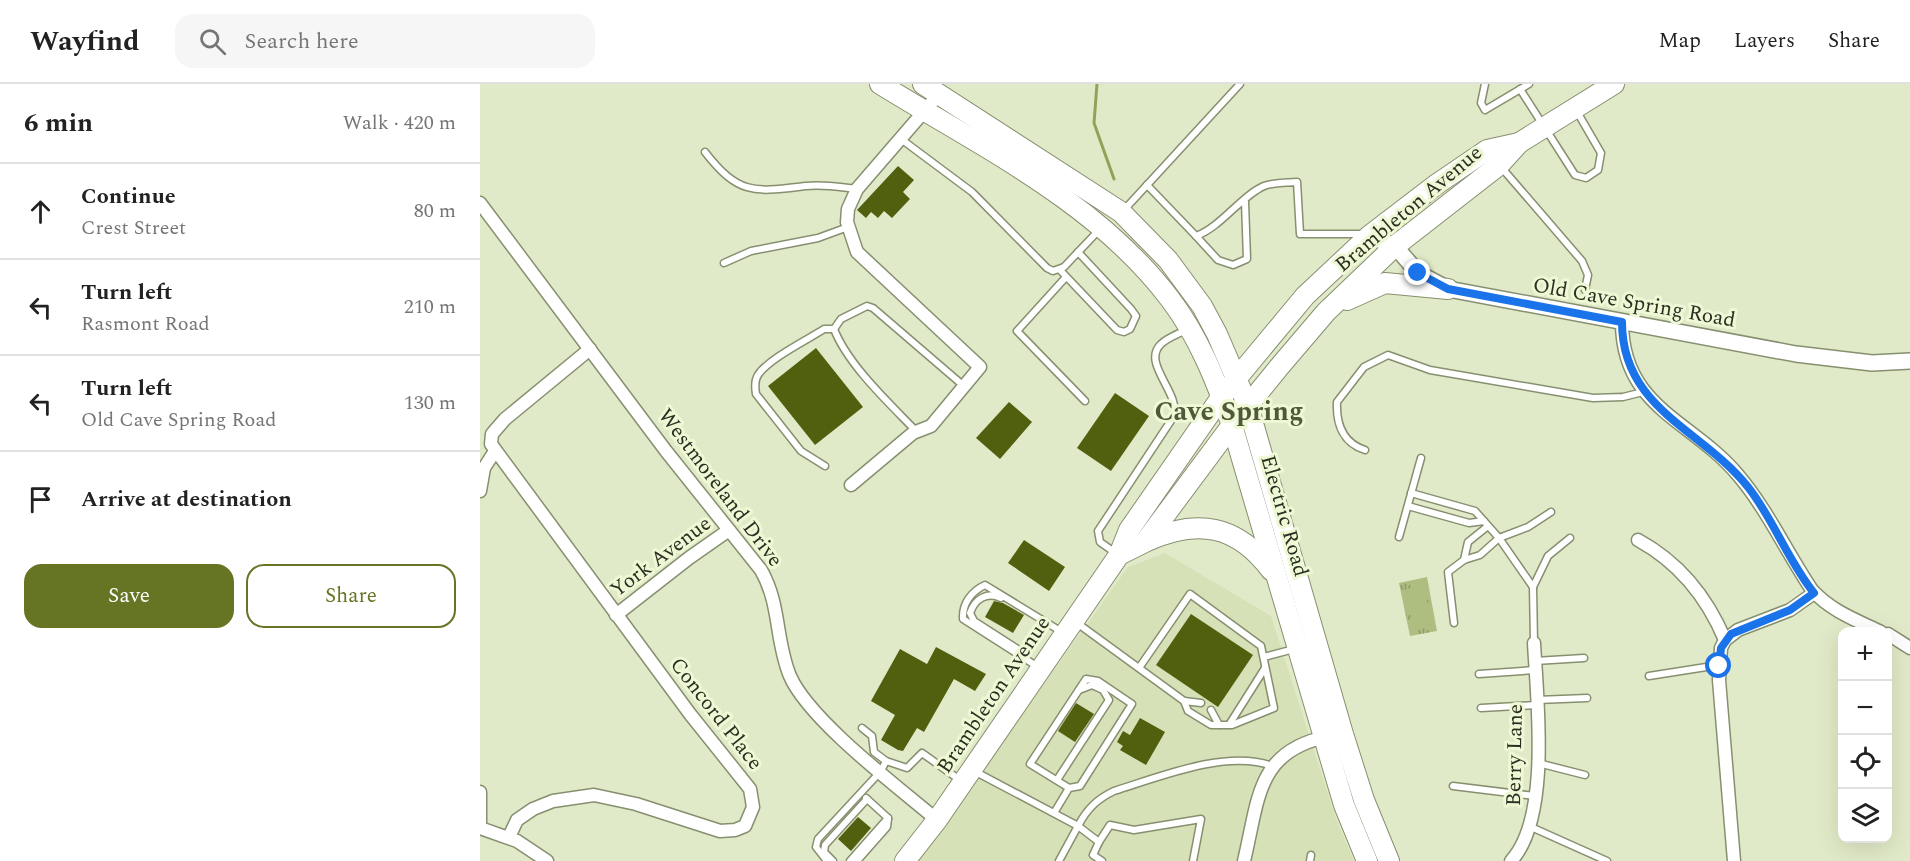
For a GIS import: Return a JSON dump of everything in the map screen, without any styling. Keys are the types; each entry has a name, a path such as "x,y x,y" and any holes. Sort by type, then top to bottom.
{"main road":[{"name":"Electric Road","path":"880,84 1060,196 1102,227 1150,274 1189,328 1222,396 1232,425 1344,805 1367,861"},
{"name":"Brambleton Avenue","path":"1119,555 1145,542 1232,425 1326,312 1395,246 1499,165 1519,143 1614,84"},
{"name":"Electric Road","path":"931,89 1121,212 1150,240 1184,280 1217,334 1248,406 1343,734 1364,800 1389,861"},
{"name":"Brambleton Avenue","path":"905,861 937,820 1119,555 1129,530 1222,396 1305,296 1369,236 1487,150 1519,143"},
{"path":"1060,196 1083,203 1112,220 1121,212"},
{"path":"1326,312 1363,291 1385,283 1448,289"},
{"path":"1145,542 1170,531 1191,527 1213,529 1237,537 1256,551 1277,579"}],"street":[{"path":"851,485 916,432 931,426 980,369 980,365 857,252 848,227 848,209 856,189 925,112 931,89"},
{"name":"Westmoreland Drive","path":"480,203 771,588 786,664 798,691 808,704 883,766 937,820"},
{"name":"Old Cave Spring Road","path":"1369,236 1395,246 1418,273 1448,289 1844,361 1872,363 1910,361"},
{"path":"1622,322 1624,353 1634,378 1643,392 1665,414 1737,473 1751,491 1814,593 1834,610 1870,627"},
{"path":"480,491 484,468 495,451 490,438 495,429 590,349"},
{"name":"Concord Place","path":"495,451 616,615 750,789 753,798 751,816 745,826 728,832 606,796 580,796 533,809 517,820 509,837"},
{"name":"York Avenue","path":"616,615 729,530"},
{"path":"1638,540 1693,583 1713,611 1725,640"},
{"path":"1734,861 1719,666 1721,648 1725,640 1738,630 1790,610 1814,593"},
{"path":"1892,637 1910,648"},
{"name":"Berry Lane","path":"1511,861 1524,845 1531,827 1536,796 1538,762 1534,643"},
{"path":"1244,861 1262,789 1272,766 1294,747 1306,741 1343,734"},
{"path":"480,792 480,826 534,850 547,861"}],"lane":[{"path":"1121,212 1240,84"},
{"path":"1485,84 1481,103 1485,110 1529,84"},
{"path":"1520,89 1575,175 1586,178 1598,170 1601,153 1574,108"},
{"path":"901,139 972,192 1047,268 1060,270 1117,330 1124,332 1133,324 1136,316 1078,252"},
{"path":"705,152 731,181 754,189 783,190 825,185 856,189"},
{"path":"1499,165 1582,261 1588,275 1585,290"},
{"path":"1196,236 1245,202 1252,192 1266,185 1297,182 1300,234 1369,236"},
{"path":"1147,185 1218,260 1233,265 1247,259 1245,202"},
{"path":"724,263 751,251 818,238 848,227"},
{"path":"1060,270 1102,227"},
{"path":"1067,278 1017,331 1085,401"},
{"path":"834,329 841,319 867,306 873,308 965,387"},
{"path":"1119,555 1100,542 1098,531 1174,416 1174,399 1156,367 1155,356 1161,343 1189,328"},
{"path":"825,466 801,452 756,394 755,386 757,376 767,366 824,329 834,329"},
{"path":"834,329 843,345 875,387 916,432"},
{"path":"1365,450 1353,445 1340,428 1337,402 1367,365 1388,356 1430,370 1593,398 1623,397 1643,392"},
{"path":"1399,537 1421,458"},
{"path":"1411,493 1475,511 1499,538 1533,587"},
{"path":"1408,506 1469,523 1486,523"},
{"path":"1454,623 1448,573 1464,560 1480,555 1499,538 1528,527 1551,512"},
{"path":"1464,560 1468,542 1486,523"},
{"path":"1534,643 1533,587 1548,556 1570,538"},
{"path":"1023,607 986,585 975,590 962,609 963,619 1041,669"},
{"path":"1139,668 1190,594 1262,646 1274,708 1229,725 1211,725 1188,711 1184,701"},
{"path":"1023,657 1020,650 974,621 970,613 975,603 990,595 1069,627 1139,668 1184,701 1201,703"},
{"path":"1263,657 1298,648"},
{"path":"1479,674 1584,658"},
{"path":"1649,676 1719,666"},
{"path":"1229,725 1266,667"},
{"path":"1086,679 1098,681 1132,704 1080,786 1069,788 1030,764 1079,690 1086,679"},
{"path":"1057,780 1108,700 1103,690 1092,685 1079,690"},
{"path":"1481,708 1587,698"},
{"path":"1211,710 1219,725"},
{"path":"862,728 872,736 874,752 883,766"},
{"path":"883,766 907,768 922,753 1078,825 1099,842"},
{"path":"1059,861 1086,811 1100,797 1130,786 1222,762 1249,760 1272,766"},
{"path":"1538,762 1585,774"},
{"path":"826,861 816,847 818,838 861,794 883,766"},
{"path":"1453,786 1536,796"},
{"path":"1054,813 1069,788"},
{"path":"861,794 888,818"},
{"path":"833,861 824,852 825,845 867,799"},
{"path":"850,861 888,818"},
{"path":"857,861 887,827 888,818"},
{"path":"1102,861 1093,855 1110,825 1134,830 1201,819 1193,861"},
{"path":"1531,827 1606,861"}],"shaded area":[{"path":"1165,553 1271,616 1336,819 1354,861 917,861 1128,567"}],"green space":[{"path":"1427,577 1437,631 1410,636 1399,583"},
{"path":"1424,586 1432,624 1413,628 1406,589"}],"building":[{"path":"898,166 914,180 903,192 910,199 892,218 884,211 878,218 871,212 866,218 857,210"},
{"path":"816,348 863,407 815,445 768,386"},
{"path":"1115,393 1149,416 1111,471 1077,448"},
{"path":"1009,402 1032,422 1000,459 976,438"},
{"path":"1024,540 1065,567 1049,591 1008,563"},
{"path":"994,601 1003,603 1024,615 1013,633 985,617"},
{"path":"1191,614 1253,655 1218,707 1156,665"},
{"path":"936,647 986,674 975,691 954,679 924,732 917,728 903,751 898,750 881,740 895,715 871,701 900,649 927,664"},
{"path":"1076,703 1094,714 1075,742 1058,731"},
{"path":"1140,718 1165,732 1146,765 1120,750 1123,746 1117,742 1123,731 1130,735"},
{"path":"858,817 871,828 851,851 838,839"}],"waterway":[{"path":"1097,84 1094,123 1114,179"}],"district":[{"name":"Cave Spring","path":"1229,412"}],"route":[{"path":"1418,273 1448,289 1622,322 1624,353 1628,366 1643,392 1665,414 1737,473 1751,491 1783,547 1814,593 1790,610 1731,634 1721,648 1719,666"}]}
